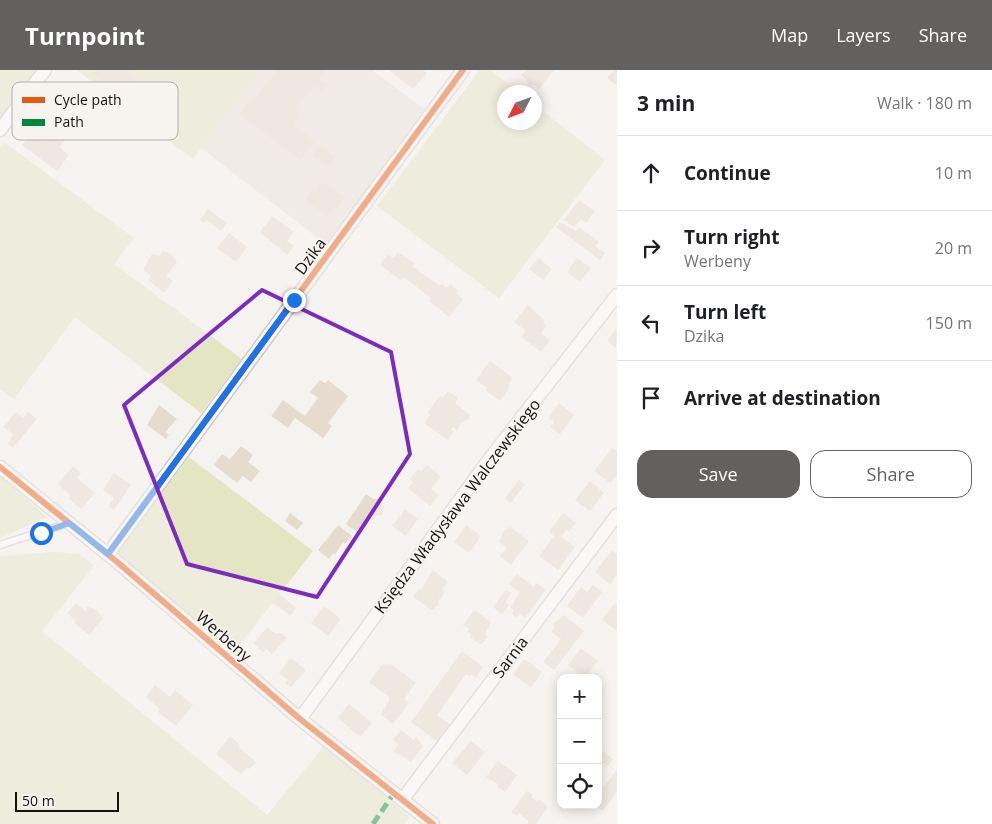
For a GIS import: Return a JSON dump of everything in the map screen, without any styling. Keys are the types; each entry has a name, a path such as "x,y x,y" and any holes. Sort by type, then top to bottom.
{"street":[{"path":"36,82 45,70"},
{"name":"Dzika","path":"108,554 463,70"},
{"path":"0,130 12,114"},
{"name":"Księdza Władysława Walczewskiego","path":"300,719 491,457 617,295"},
{"name":"Werbeny","path":"0,466 108,554 300,719 433,824"},
{"name":"Sarnia","path":"402,800 617,515"}],"lane":[{"path":"0,545 69,523"}],"highlighted area":[{"path":"262,290 391,352 410,454 317,597 187,564 124,405"}],"shaded area":[{"path":"261,70 372,70 427,111 327,245 201,148"}],"green space":[{"path":"0,70 37,70 28,82 12,82 12,103 0,119"},
{"path":"77,70 261,70 193,159 168,140 178,140 178,82 93,82"},
{"path":"480,70 490,70 510,85 497,85 497,130 542,130 542,110 605,160 499,298 377,206"},
{"path":"4,142 134,238 114,264 242,359 201,413 75,317 14,399 0,389 0,148"},
{"path":"189,457 313,551 234,652 116,555"},
{"path":"0,476 47,517 0,538"},
{"path":"54,552 80,554 94,566 42,631 267,815 324,746 410,817 404,824 0,824 0,556"}],"building":[{"path":"96,70 132,70 129,73 136,78 133,82 104,82 93,74"},
{"path":"277,70 325,70 319,79 327,85 322,92 314,86 296,109 301,115 293,125 315,141 300,160 239,114 253,96 256,98"},
{"path":"389,70 423,70 427,73 413,89"},
{"path":"526,70 554,70 542,85 530,85 521,75"},
{"path":"614,70 617,70 617,86 607,78"},
{"path":"26,140 65,140 59,147 69,155 57,171 22,145"},
{"path":"320,145 336,157 329,167 312,155"},
{"path":"322,182 345,197 337,208 334,207 328,216 305,201 312,190 315,192"},
{"path":"579,200 595,211 586,223 581,219 574,227 564,220"},
{"path":"208,209 227,223 221,231 207,220 204,223 200,220"},
{"path":"272,216 294,232 287,241 294,246 287,255 260,232"},
{"path":"560,222 576,231 579,227 599,242 595,246 605,253 600,260 556,227"},
{"path":"229,233 247,247 236,262 217,248"},
{"path":"163,251 171,254 177,262 166,276 173,281 164,293 148,280 151,276 143,270 152,254 159,256"},
{"path":"398,252 414,263 412,266 440,286 442,284 447,288 450,284 458,291 456,294 463,299 449,317 429,301 431,298 404,277 401,280 380,265 388,254 394,258"},
{"path":"538,258 552,269 543,280 529,269"},
{"path":"577,258 591,268 580,282 567,272"},
{"path":"528,305 545,321 543,323 546,326 541,333 550,340 541,352 521,337 526,331 514,322"},
{"path":"615,330 617,332 616,348 607,341"},
{"path":"490,361 513,378 509,383 508,390 500,401 485,390 487,388 476,380"},
{"path":"320,380 325,383 328,380 348,396 328,423 332,426 323,438 295,418 288,428 271,416 283,400 305,416 318,398 310,392"},
{"path":"448,391 458,398 455,403 470,415 468,420 462,422 457,430 453,427 451,430 454,432 448,440 424,423 430,415 427,413 440,396 443,398"},
{"path":"559,403 574,415 560,434 550,427 554,422 548,418"},
{"path":"159,405 177,419 165,432 169,435 166,439 147,425"},
{"path":"16,412 23,418 28,412 37,419 13,448 8,444 13,434 3,427"},
{"path":"241,446 253,455 248,462 260,471 251,482 243,476 237,483 214,465 222,454 230,459"},
{"path":"612,448 617,451 617,475 610,483 594,471"},
{"path":"427,465 441,477 431,489 439,495 430,506 408,488 413,482 410,479 418,469 421,471"},
{"path":"73,466 81,473 77,478 95,493 81,509 68,498 70,495 58,484"},
{"path":"114,473 131,485 114,510 108,506 114,498 103,490"},
{"path":"519,480 525,484 511,503 505,498"},
{"path":"590,481 604,493 590,511 575,500"},
{"path":"366,494 373,499 380,499 383,507 382,515 376,516 372,521 368,518 359,534 346,524"},
{"path":"405,509 418,519 406,536 392,526"},
{"path":"290,513 303,523 297,530 285,521"},
{"path":"563,513 576,523 569,532 566,530 561,537 575,547 558,570 539,556 554,536 549,532"},
{"path":"338,525 352,536 345,544 343,542 335,555 333,553 329,559 318,550"},
{"path":"466,525 481,536 469,553 454,542"},
{"path":"510,527 529,541 511,565 500,556 507,548 499,542 504,531"},
{"path":"612,550 617,554 617,574 610,584 595,572"},
{"path":"433,570 448,582 442,590 445,592 438,601 439,605 432,610 413,597 420,588 421,590"},
{"path":"517,574 534,587 537,583 546,590 525,618 520,614 517,618 512,614 514,610 510,607 520,593 509,584"},
{"path":"593,585 602,592 583,618 567,606 581,587 587,592"},
{"path":"506,590 511,593 505,602 509,605 502,614 493,607"},
{"path":"279,594 296,608 290,616 273,602"},
{"path":"76,603 85,611 88,606 96,610 103,618 89,635 74,623 76,621 67,613"},
{"path":"615,603 617,605 617,631 602,620"},
{"path":"324,606 341,619 328,636 311,623"},
{"path":"474,610 491,622 485,634 488,636 481,645 470,637 471,635 467,632 469,629 463,625"},
{"path":"564,615 584,631 554,670 543,662 561,639 551,632 555,627 553,624"},
{"path":"267,627 276,634 281,633 287,638 272,654 266,649 263,653 254,643"},
{"path":"581,648 598,661 587,674 581,674 568,665"},
{"path":"462,651 483,667 476,678 471,674 469,676 466,674 437,715 451,725 438,742 411,722"},
{"path":"291,658 306,670 291,687 285,683 288,680 279,673"},
{"path":"524,659 542,672 531,688 513,674"},
{"path":"391,664 416,683 404,699 409,703 393,724 380,714 389,701 389,697 369,682 382,665"},
{"path":"155,685 170,697 175,690 193,705 176,726 158,712 160,709 146,697"},
{"path":"349,704 372,723 360,737 338,718"},
{"path":"401,730 414,740 416,737 423,746 411,762 393,751 399,744 393,740"},
{"path":"230,736 256,762 250,769 247,767 241,774 216,754"},
{"path":"471,741 485,752 467,775 452,763"},
{"path":"602,751 613,759 608,766 604,763 602,766"},
{"path":"498,761 517,775 505,792 497,786 498,784 486,777"},
{"path":"617,769 617,792 603,811 600,809 602,809 602,790"},
{"path":"527,791 533,795 531,797 537,802 539,799 548,807 536,824 528,824 528,821 519,813 517,816 511,812"}],"marked path":[{"path":"373,824 394,793"}],"cycle path":[{"path":"108,554 463,70"},
{"path":"0,467 116,561 300,719 433,824"}],"route":[{"path":"41,533 69,523 108,554 294,300"}]}
